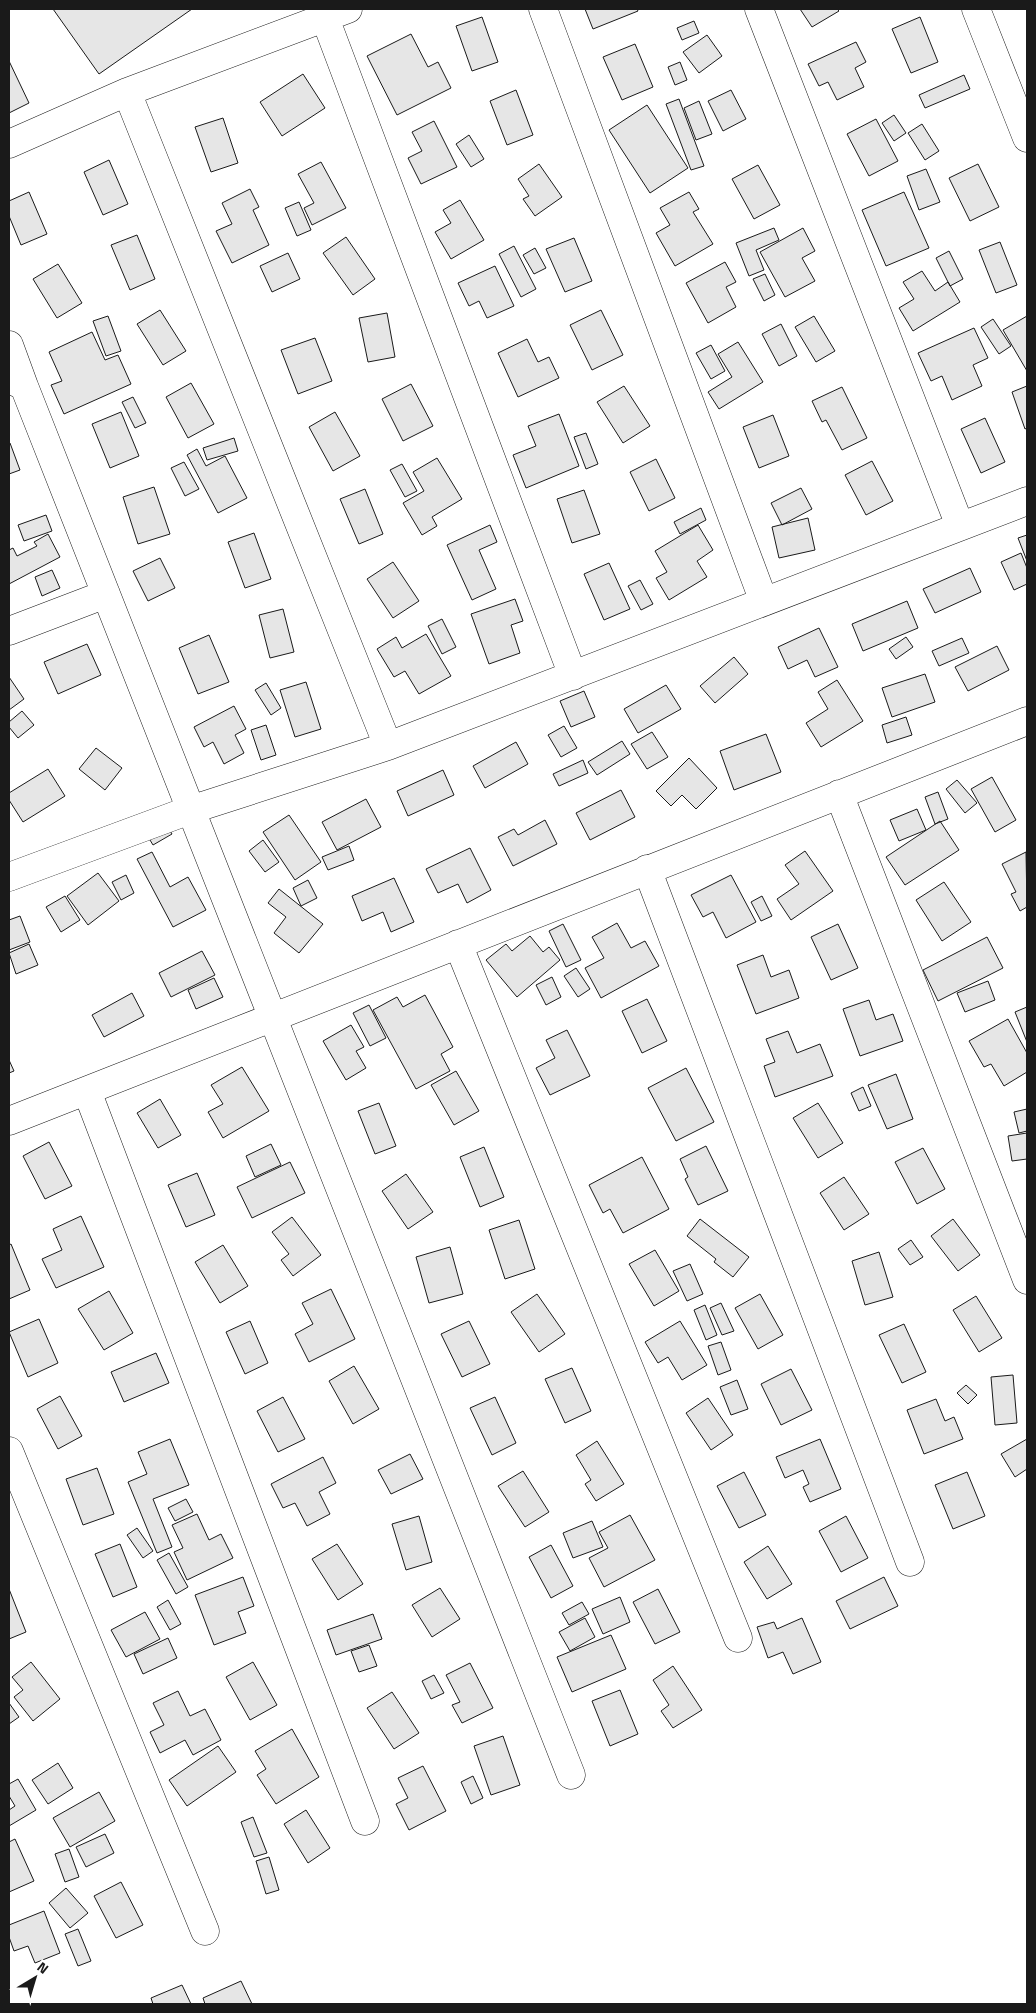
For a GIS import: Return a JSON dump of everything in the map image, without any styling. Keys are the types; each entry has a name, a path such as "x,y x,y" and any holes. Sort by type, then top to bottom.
{"street":[{"path":"543,9 764,602"},
{"path":"759,9 960,526"},
{"path":"976,9 1027,138"},
{"path":"9,144 127,92 336,13 573,676"},
{"path":"127,92 388,746"},
{"path":"9,345 17,382 106,594 571,1774"},
{"path":"9,877 190,810 388,746 1027,501"},
{"path":"9,631 106,594"},
{"path":"9,1121 839,794 1025,728"},
{"path":"839,794 1027,1280"},
{"path":"647,869 910,1562"},
{"path":"458,944 738,1638"},
{"path":"87,1091 365,1821"},
{"path":"9,1451 205,1931"}],"building":[{"path":"53,9 192,9 99,74"},
{"path":"585,9 637,9 638,11 593,29"},
{"path":"800,9 837,9 839,11 812,27"},
{"path":"482,17 498,62 472,71 456,26"},
{"path":"920,17 938,62 911,73 892,29"},
{"path":"694,21 699,33 682,40 677,28"},
{"path":"411,34 428,67 438,62 451,88 397,115 367,56"},
{"path":"707,35 722,56 699,73 683,52"},
{"path":"856,42 866,62 855,68 864,87 837,100 828,82 819,86 808,64"},
{"path":"635,44 653,87 622,100 603,57"},
{"path":"9,61 29,103 9,113"},
{"path":"680,62 687,80 675,85 668,67"},
{"path":"303,74 325,108 282,136 260,102"},
{"path":"964,75 970,89 925,108 919,95"},
{"path":"516,90 533,135 507,145 490,101"},
{"path":"731,90 746,119 723,131 708,101"},
{"path":"679,99 704,166 691,170 666,104"},
{"path":"699,101 712,134 696,140 684,108"},
{"path":"647,105 688,168 650,193 609,130"},
{"path":"894,115 906,133 894,141 882,123"},
{"path":"223,118 238,163 211,172 195,127"},
{"path":"876,119 898,161 869,176 847,134"},
{"path":"434,121 457,167 421,184 408,158 422,151 412,132"},
{"path":"922,124 939,151 925,160 908,133"},
{"path":"469,135 484,159 471,167 456,144"},
{"path":"109,160 128,204 103,215 84,172"},
{"path":"321,162 346,208 312,225 304,208 314,203 298,174"},
{"path":"539,164 562,197 535,216 523,199 529,196 518,179"},
{"path":"978,164 999,207 970,221 949,178"},
{"path":"758,165 780,205 754,219 732,179"},
{"path":"926,169 940,202 919,210 907,176"},
{"path":"250,189 259,207 253,210 269,245 232,263 216,231 232,224 222,203"},
{"path":"29,192 47,234 21,245 9,216 9,201"},
{"path":"689,192 699,209 693,212 713,244 675,266 656,233 670,225 660,208"},
{"path":"904,192 929,248 886,266 862,210"},
{"path":"460,200 484,240 451,259 435,232 451,223 443,210"},
{"path":"299,202 311,230 297,236 285,208"},
{"path":"774,228 779,240 756,250 764,270 749,276 736,243"},
{"path":"803,228 815,251 802,258 815,281 785,297 760,252"},
{"path":"137,235 155,279 130,290 111,245"},
{"path":"346,237 375,279 353,295 323,253"},
{"path":"574,238 592,281 565,292 546,249"},
{"path":"1000,242 1017,285 996,293 979,250"},
{"path":"514,246 536,289 521,297 499,254"},
{"path":"535,248 546,268 534,274 523,255"},
{"path":"949,251 963,279 950,286 936,258"},
{"path":"288,253 300,279 272,292 260,266"},
{"path":"725,262 736,282 726,287 736,307 708,323 686,283"},
{"path":"58,264 82,303 57,318 33,279"},
{"path":"495,266 514,306 487,318 479,301 469,306 458,283"},
{"path":"922,271 935,291 948,282 960,302 913,331 899,308 914,299 903,282"},
{"path":"765,274 775,295 764,301 753,279"},
{"path":"160,310 186,351 163,365 137,324"},
{"path":"601,310 623,355 592,370 570,325"},
{"path":"387,313 395,357 368,362 359,318"},
{"path":"108,316 121,351 106,356 93,321"},
{"path":"814,316 835,351 816,362 795,327"},
{"path":"1027,316 1027,371 1003,330"},
{"path":"993,319 1011,346 999,354 981,327"},
{"path":"781,324 797,356 779,366 762,334"},
{"path":"974,328 988,358 973,365 982,386 952,400 942,376 931,381 918,353"},
{"path":"92,332 105,360 118,355 131,384 64,414 51,385 62,381 49,352"},
{"path":"315,338 332,381 298,394 281,350"},
{"path":"527,339 538,362 549,357 559,378 518,397 498,353"},
{"path":"738,342 763,382 719,409 708,392 732,377 718,354"},
{"path":"711,345 725,371 711,379 696,353"},
{"path":"191,383 214,424 188,438 166,397"},
{"path":"411,384 433,426 403,441 382,399"},
{"path":"624,386 650,426 623,443 597,402"},
{"path":"1027,386 1027,428 1025,429 1012,392"},
{"path":"842,387 867,438 842,450 826,420 822,422 812,401"},
{"path":"133,397 146,423 135,428 122,402"},
{"path":"121,412 139,456 110,468 92,424"},
{"path":"335,412 360,456 333,471 309,427"},
{"path":"559,414 579,466 526,488 513,455 536,446 528,426"},
{"path":"773,415 789,456 759,468 743,427"},
{"path":"985,418 1005,462 981,473 961,429"},
{"path":"586,433 598,464 586,469 574,437"},
{"path":"234,438 238,451 207,460 203,448"},
{"path":"9,444 20,470 9,474"},
{"path":"197,449 206,466 225,456 247,498 218,513 187,455"},
{"path":"437,458 462,499 432,517 437,526 422,535 403,503 424,491 413,472"},
{"path":"656,459 675,498 649,511 630,472"},
{"path":"872,461 893,501 866,515 845,475"},
{"path":"184,462 199,489 185,496 171,468"},
{"path":"402,464 417,491 405,497 390,470"},
{"path":"154,487 170,534 138,544 123,497"},
{"path":"801,488 812,509 782,525 771,503"},
{"path":"365,489 383,534 359,544 340,499"},
{"path":"584,490 600,534 572,543 557,499"},
{"path":"701,508 706,520 680,534 674,522"},
{"path":"46,515 52,531 24,541 18,525"},
{"path":"808,518 815,550 779,558 772,527"},
{"path":"490,525 497,542 479,550 496,589 472,600 447,545"},
{"path":"698,525 713,550 697,561 707,577 669,600 656,578 667,572 655,551"},
{"path":"254,533 271,579 245,588 228,542"},
{"path":"48,534 60,557 9,584 9,550 13,548 17,556 37,546 34,542"},
{"path":"1027,535 1027,561 1018,538"},
{"path":"1021,553 1027,568 1027,584 1014,590 1001,562"},
{"path":"160,558 175,588 148,601 133,571"},
{"path":"393,562 419,601 393,618 367,579"},
{"path":"609,563 630,609 604,620 584,574"},
{"path":"970,568 981,592 935,613 923,589"},
{"path":"52,570 60,588 42,596 35,577"},
{"path":"640,580 653,604 641,610 628,586"},
{"path":"515,599 523,621 511,625 520,653 489,664 471,614"},
{"path":"907,601 918,628 863,651 852,624"},
{"path":"283,609 294,652 270,658 259,615"},
{"path":"442,619 456,647 442,654 428,626"},
{"path":"819,628 838,667 815,677 807,660 788,669 778,647"},
{"path":"426,634 451,676 419,694 405,671 394,677 377,649 396,637 402,648"},
{"path":"209,635 229,682 198,694 179,648"},
{"path":"906,637 913,647 896,659 889,649"},
{"path":"962,638 969,653 939,666 932,651"},
{"path":"87,644 101,675 58,694 44,662"},
{"path":"997,646 1009,670 968,691 955,667"},
{"path":"734,657 748,674 715,703 700,686"},
{"path":"925,674 935,702 892,717 882,688"},
{"path":"9,677 24,699 9,710"},
{"path":"837,680 863,721 821,747 806,723 828,709 818,692"},
{"path":"306,682 321,729 295,737 280,690"},
{"path":"266,683 281,708 271,715 255,690"},
{"path":"666,685 681,709 638,733 624,709"},
{"path":"584,691 595,717 571,727 560,701"},
{"path":"234,706 246,729 235,735 244,753 224,764 213,742 204,747 194,727"},
{"path":"22,711 34,725 18,738 9,727 9,722"},
{"path":"906,717 912,735 887,743 882,725"},
{"path":"266,725 276,755 261,760 251,730"},
{"path":"564,726 577,748 561,757 548,735"},
{"path":"652,732 668,757 647,769 631,744"},
{"path":"766,734 781,772 734,790 720,751"},
{"path":"622,741 630,754 597,775 588,762"},
{"path":"516,742 528,764 485,788 473,766"},
{"path":"96,748 122,768 105,790 79,769"},
{"path":"689,758 717,788 696,809 682,795 671,806 656,791"},
{"path":"583,760 588,773 559,786 553,774"},
{"path":"48,769 65,796 23,822 9,800 9,793"},
{"path":"443,770 454,795 408,816 397,791"},
{"path":"992,777 1016,820 995,832 971,789"},
{"path":"957,780 977,803 965,813 946,789"},
{"path":"621,790 635,817 590,840 576,813"},
{"path":"938,792 948,819 935,824 925,797"},
{"path":"366,799 381,827 337,850 322,822"},
{"path":"917,809 926,830 899,841 890,820"},
{"path":"289,815 321,862 295,880 263,832"},
{"path":"163,819 172,834 153,845 144,830"},
{"path":"545,820 557,844 513,866 498,837 514,829 518,835"},
{"path":"940,821 959,850 905,885 886,857"},
{"path":"263,840 279,862 265,872 249,851"},
{"path":"349,846 354,860 328,870 322,857"},
{"path":"470,848 491,890 467,903 458,884 438,893 426,869"},
{"path":"805,851 833,891 791,920 777,899 799,884 785,865"},
{"path":"152,852 170,887 188,877 206,910 173,927 137,859"},
{"path":"1026,852 1027,907 1020,911 1011,894 1016,892 1002,864"},
{"path":"98,873 119,901 88,925 67,896"},
{"path":"126,875 134,893 121,900 112,882"},
{"path":"731,875 756,922 726,938 713,912 703,917 691,895"},
{"path":"394,878 414,922 391,932 383,912 362,921 352,896"},
{"path":"308,880 317,898 301,906 293,888"},
{"path":"944,882 971,922 942,941 916,900"},
{"path":"279,889 323,924 299,953 274,933 286,917 268,903"},
{"path":"65,896 80,920 61,932 46,907"},
{"path":"762,896 772,916 761,921 751,902"},
{"path":"20,916 30,942 9,950 9,920"},
{"path":"617,923 631,948 645,941 659,966 601,998 585,968 604,958 592,937"},
{"path":"563,924 581,960 566,967 549,931"},
{"path":"838,924 858,968 831,980 811,937"},
{"path":"530,936 543,952 549,947 560,960 517,997 486,960 506,944 512,951"},
{"path":"987,937 1003,968 938,1001 923,970"},
{"path":"29,944 38,965 16,974 9,953"},
{"path":"202,951 215,975 171,997 159,973"},
{"path":"763,955 771,977 789,970 799,998 756,1014 737,965"},
{"path":"576,968 590,989 578,997 564,976"},
{"path":"552,977 561,997 546,1005 536,985"},
{"path":"214,978 223,997 196,1009 188,990"},
{"path":"988,981 995,1000 965,1012 957,993"},
{"path":"132,993 144,1016 104,1037 92,1015"},
{"path":"425,995 453,1047 441,1054 450,1071 416,1089 373,1010 397,997 403,1007"},
{"path":"647,999 667,1041 642,1053 622,1011"},
{"path":"869,1000 876,1020 893,1014 903,1041 860,1056 843,1009"},
{"path":"369,1005 386,1038 370,1046 353,1013"},
{"path":"1027,1007 1027,1042 1015,1012"},
{"path":"1008,1019 1027,1053 1027,1072 1004,1086 991,1064 984,1067 969,1041"},
{"path":"351,1025 364,1047 356,1051 366,1068 346,1080 323,1041"},
{"path":"567,1030 590,1076 550,1095 536,1068 555,1058 546,1040"},
{"path":"788,1031 797,1053 820,1044 833,1076 775,1097 764,1066 775,1062 766,1039"},
{"path":"9,1060 14,1071 9,1073"},
{"path":"242,1067 269,1111 223,1138 208,1112 223,1104 211,1085"},
{"path":"686,1068 714,1122 676,1141 648,1088"},
{"path":"456,1071 479,1111 454,1125 431,1085"},
{"path":"896,1074 913,1119 887,1129 868,1085"},
{"path":"863,1087 871,1106 859,1111 851,1093"},
{"path":"160,1099 181,1135 158,1148 137,1113"},
{"path":"379,1103 396,1146 375,1154 358,1111"},
{"path":"818,1103 843,1143 818,1158 793,1118"},
{"path":"1027,1109 1027,1131 1019,1133 1014,1112"},
{"path":"1027,1133 1027,1159 1012,1161 1008,1136"},
{"path":"49,1142 72,1186 45,1199 23,1156"},
{"path":"271,1144 281,1165 255,1177 246,1156"},
{"path":"706,1146 728,1191 698,1205 685,1179 688,1177 680,1159"},
{"path":"484,1147 504,1197 480,1207 460,1157"},
{"path":"923,1148 945,1189 917,1204 895,1162"},
{"path":"642,1157 669,1209 623,1233 610,1209 603,1213 589,1185"},
{"path":"290,1162 305,1193 252,1218 237,1187"},
{"path":"197,1173 215,1215 186,1227 168,1185"},
{"path":"406,1174 433,1212 408,1229 382,1191"},
{"path":"844,1177 869,1214 844,1230 820,1193"},
{"path":"81,1216 104,1267 56,1288 42,1259 62,1250 53,1229"},
{"path":"292,1217 321,1255 293,1276 281,1260 289,1254 272,1232"},
{"path":"700,1219 749,1257 733,1277 714,1262 716,1259 687,1236"},
{"path":"953,1219 980,1255 958,1271 931,1236"},
{"path":"519,1220 535,1269 505,1279 489,1230"},
{"path":"911,1240 923,1257 910,1265 898,1249"},
{"path":"11,1244 30,1290 9,1299 9,1245"},
{"path":"223,1245 248,1286 220,1303 195,1262"},
{"path":"450,1247 463,1294 429,1303 416,1257"},
{"path":"655,1250 679,1291 654,1306 629,1264"},
{"path":"879,1252 893,1297 865,1305 852,1261"},
{"path":"690,1264 703,1294 687,1301 673,1271"},
{"path":"331,1289 355,1339 309,1362 295,1334 313,1324 302,1303"},
{"path":"109,1291 133,1333 104,1350 78,1309"},
{"path":"537,1294 565,1334 539,1352 511,1312"},
{"path":"760,1294 783,1335 758,1349 735,1308"},
{"path":"976,1296 1002,1338 979,1352 953,1310"},
{"path":"721,1303 734,1331 722,1335 710,1308"},
{"path":"705,1305 717,1335 706,1340 694,1310"},
{"path":"39,1319 58,1363 28,1377 9,1332"},
{"path":"250,1321 268,1363 245,1374 226,1332"},
{"path":"469,1321 490,1364 462,1377 441,1334"},
{"path":"680,1321 707,1365 682,1380 668,1357 658,1363 645,1342"},
{"path":"904,1324 926,1372 902,1383 879,1335"},
{"path":"721,1342 731,1370 718,1375 708,1346"},
{"path":"156,1353 169,1383 124,1402 111,1372"},
{"path":"354,1366 379,1409 353,1424 329,1381"},
{"path":"572,1368 591,1411 565,1423 545,1379"},
{"path":"791,1369 812,1410 781,1425 761,1384"},
{"path":"1013,1375 1017,1423 995,1425 991,1377"},
{"path":"737,1380 748,1409 731,1415 720,1387"},
{"path":"966,1385 977,1395 968,1404 957,1393"},
{"path":"60,1396 82,1436 58,1449 37,1409"},
{"path":"283,1397 305,1439 278,1452 257,1411"},
{"path":"495,1397 516,1443 492,1455 470,1408"},
{"path":"708,1398 733,1435 711,1450 686,1413"},
{"path":"936,1399 945,1421 954,1417 963,1439 924,1454 907,1410"},
{"path":"170,1439 189,1485 153,1499 172,1547 157,1553 128,1482 147,1474 138,1452"},
{"path":"820,1439 841,1489 810,1502 803,1487 809,1484 803,1470 785,1478 776,1457"},
{"path":"1027,1439 1027,1469 1015,1477 1001,1454"},
{"path":"597,1441 624,1484 596,1501 585,1484 591,1480 576,1455"},
{"path":"410,1454 423,1479 391,1494 378,1470"},
{"path":"323,1457 336,1483 319,1492 330,1514 307,1526 295,1503 283,1508 271,1484"},
{"path":"97,1468 114,1514 83,1525 66,1479"},
{"path":"523,1471 549,1512 525,1527 498,1486"},
{"path":"744,1472 766,1515 739,1528 717,1486"},
{"path":"967,1472 985,1516 953,1529 935,1485"},
{"path":"186,1499 193,1512 175,1521 168,1508"},
{"path":"197,1514 209,1540 221,1534 233,1558 187,1580 174,1552 183,1548 172,1525"},
{"path":"630,1515 655,1560 604,1587 589,1558 608,1548 599,1532"},
{"path":"419,1516 432,1562 406,1570 392,1524"},
{"path":"846,1516 868,1558 841,1572 819,1531"},
{"path":"592,1521 603,1547 573,1558 563,1533"},
{"path":"137,1528 153,1551 143,1558 127,1535"},
{"path":"120,1544 137,1587 113,1597 95,1554"},
{"path":"337,1544 363,1584 338,1600 312,1559"},
{"path":"551,1545 573,1586 551,1598 529,1557"},
{"path":"768,1546 792,1584 767,1599 744,1562"},
{"path":"169,1553 188,1587 176,1594 157,1560"},
{"path":"243,1577 254,1606 238,1612 246,1633 214,1645 195,1595"},
{"path":"884,1577 898,1606 850,1629 836,1601"},
{"path":"440,1588 460,1619 432,1637 412,1605"},
{"path":"9,1589 26,1632 9,1639"},
{"path":"658,1589 680,1632 655,1644 633,1602"},
{"path":"620,1597 630,1622 603,1634 592,1609"},
{"path":"168,1600 181,1624 170,1630 157,1607"},
{"path":"582,1602 589,1614 569,1625 562,1613"},
{"path":"145,1612 160,1639 126,1657 111,1630"},
{"path":"373,1614 382,1639 336,1655 327,1630"},
{"path":"585,1618 595,1637 570,1651 559,1632"},
{"path":"802,1618 821,1662 793,1674 783,1652 768,1658 757,1627 774,1622 777,1629"},
{"path":"611,1635 626,1669 572,1692 557,1657"},
{"path":"168,1638 177,1658 143,1674 134,1654"},
{"path":"369,1645 377,1666 359,1672 351,1651"},
{"path":"31,1662 60,1699 33,1721 14,1697 23,1690 12,1677"},
{"path":"253,1662 277,1705 250,1720 226,1677"},
{"path":"470,1663 493,1708 462,1723 452,1705 460,1702 446,1675"},
{"path":"673,1666 702,1710 673,1728 661,1711 669,1705 653,1680"},
{"path":"434,1675 444,1693 431,1699 422,1681"},
{"path":"620,1690 638,1734 610,1746 592,1701"},
{"path":"178,1691 190,1716 205,1709 221,1740 193,1755 185,1740 160,1753 150,1732 164,1725 153,1703"},
{"path":"392,1692 419,1733 394,1749 367,1708"},
{"path":"9,1703 19,1717 9,1724"},
{"path":"292,1729 319,1777 276,1804 257,1775 266,1769 255,1751"},
{"path":"503,1736 520,1785 491,1795 474,1746"},
{"path":"218,1746 236,1772 187,1806 169,1780"},
{"path":"58,1763 73,1788 48,1804 32,1780"},
{"path":"423,1766 446,1811 409,1830 396,1804 408,1798 398,1778"},
{"path":"473,1776 483,1798 471,1804 461,1782"},
{"path":"18,1779 36,1810 9,1826 9,1810 15,1806 9,1796 9,1784"},
{"path":"99,1792 115,1821 70,1847 53,1818"},
{"path":"306,1810 330,1848 308,1863 284,1824"},
{"path":"253,1817 267,1853 254,1857 241,1822"},
{"path":"105,1834 114,1853 86,1867 76,1847"},
{"path":"15,1839 34,1881 9,1892 9,1842"},
{"path":"69,1849 79,1877 65,1882 55,1854"},
{"path":"269,1857 279,1890 266,1894 256,1861"},
{"path":"121,1882 143,1925 116,1938 94,1896"},
{"path":"66,1888 88,1913 70,1928 49,1903"},
{"path":"44,1911 60,1953 35,1963 28,1946 14,1951 9,1937 9,1925"},
{"path":"78,1929 91,1961 78,1966 65,1934"},
{"path":"241,1981 252,2004 205,2004 203,1998"},
{"path":"182,1985 191,2004 153,2004 151,1998"}]}
